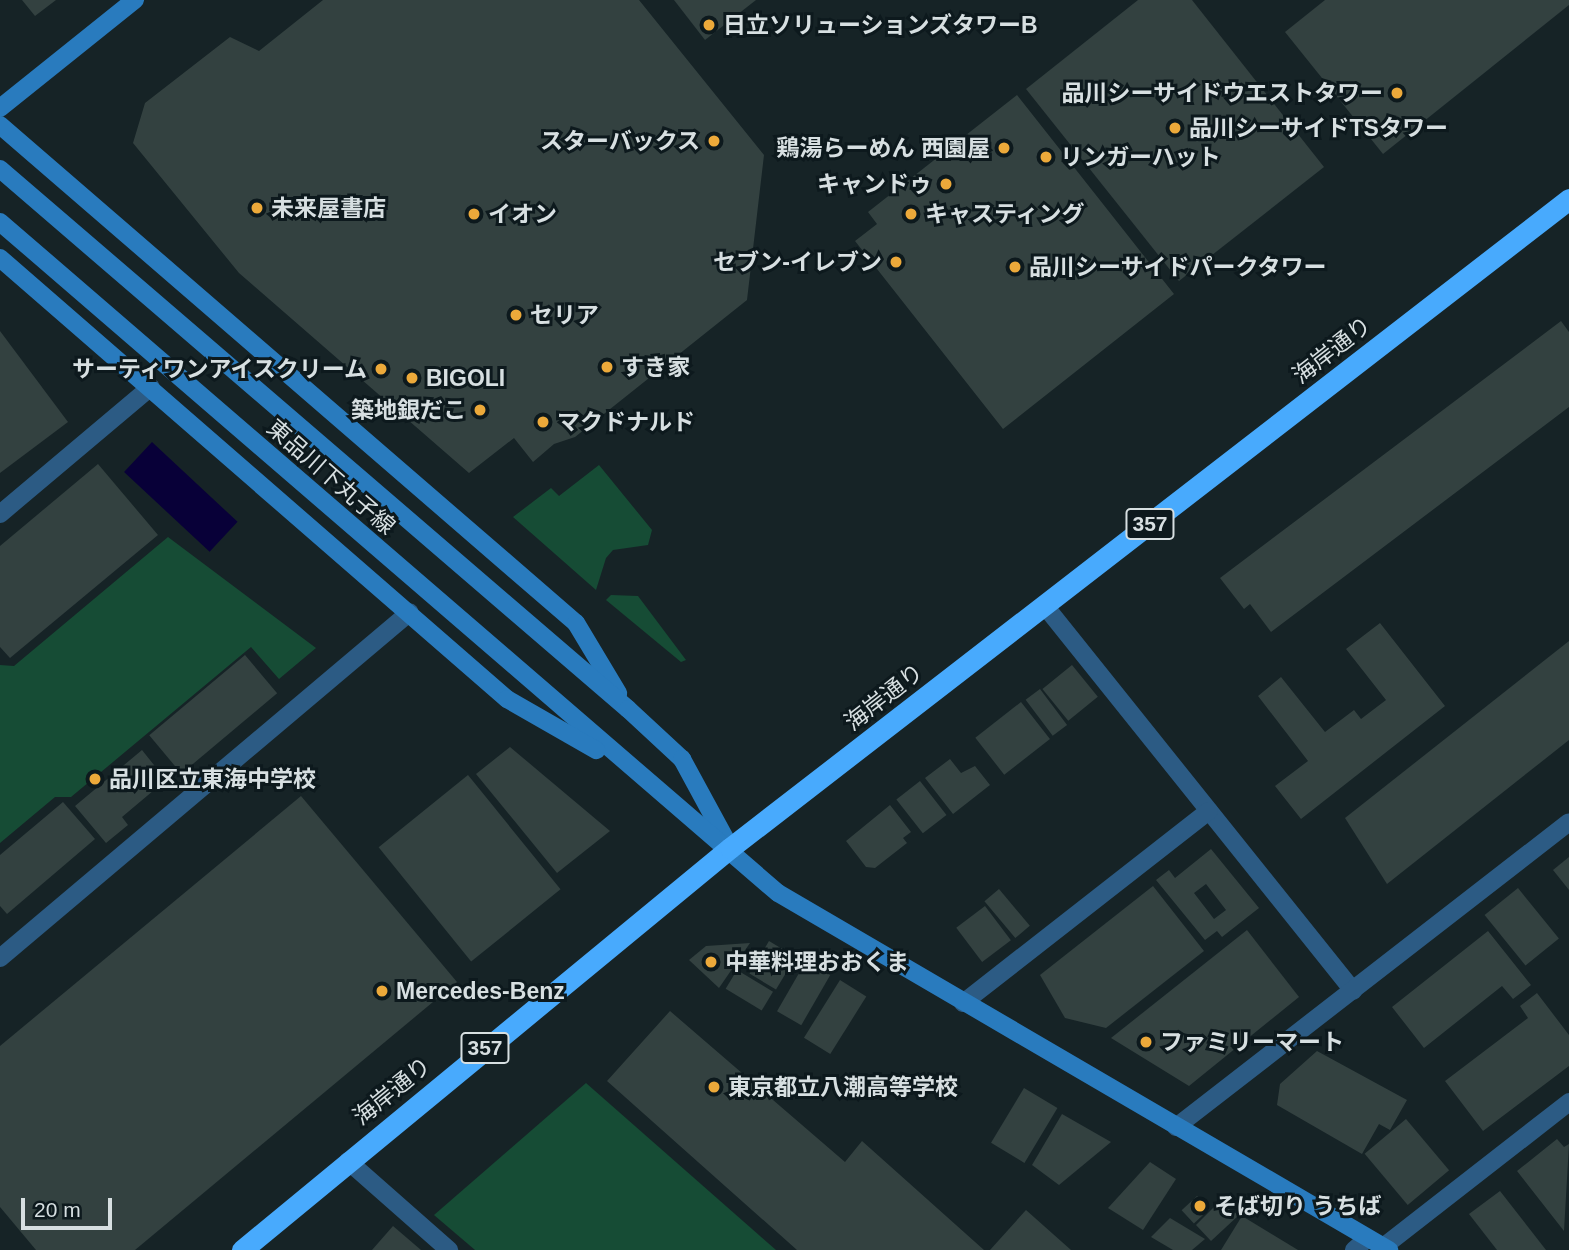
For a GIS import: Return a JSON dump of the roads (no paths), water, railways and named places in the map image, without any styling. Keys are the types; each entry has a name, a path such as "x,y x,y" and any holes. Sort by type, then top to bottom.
{"highway":[{"name":"海岸通り","path":"242,1250 730,848 1569,199"}],"main road":[{"path":"0,108 135,0"},
{"path":"0,125 576,623 628,709 682,759 730,848"},
{"name":"東品川下丸子線","path":"0,169 628,709"},
{"name":"東品川下丸子線","path":"0,222 629,769"},
{"path":"0,258 507,699 629,769 730,848 804,912 1177,1127 1374,1246"}],"street":[{"path":"0,514 151,387"},
{"path":"1045,606 1353,991"},
{"path":"0,958 410,612"},
{"path":"963,1003 1209,811"},
{"path":"1177,1127 1569,822"},
{"path":"1374,1246 1569,1102"},
{"path":"348,1161 449,1250"}],"place":[{"name":"日立ソリューションズタワーB","path":"709,25"},
{"name":"品川シーサイドウエストタワー","path":"1397,93"},
{"name":"品川シーサイドTSタワー","path":"1175,128"},
{"name":"スターバックス","path":"714,141"},
{"name":"鶏湯らーめん 西園屋","path":"1004,148"},
{"name":"リンガーハット","path":"1046,157"},
{"name":"キャンドゥ","path":"946,184"},
{"name":"未来屋書店","path":"257,208"},
{"name":"イオン","path":"474,214"},
{"name":"キャスティング","path":"911,214"},
{"name":"セブン-イレブン","path":"896,262"},
{"name":"品川シーサイドパークタワー","path":"1015,267"},
{"name":"セリア","path":"516,315"},
{"name":"すき家","path":"607,367"},
{"name":"サーティワンアイスクリーム","path":"381,369"},
{"name":"BIGOLI","path":"412,378"},
{"name":"築地銀だこ","path":"480,410"},
{"name":"マクドナルド","path":"543,422"},
{"name":"品川区立東海中学校","path":"95,779"},
{"name":"中華料理おおくま","path":"711,962"},
{"name":"Mercedes-Benz","path":"382,991"},
{"name":"ファミリーマート","path":"1146,1042"},
{"name":"東京都立八潮高等学校","path":"714,1087"},
{"name":"そば切り うちば","path":"1200,1206"}]}
